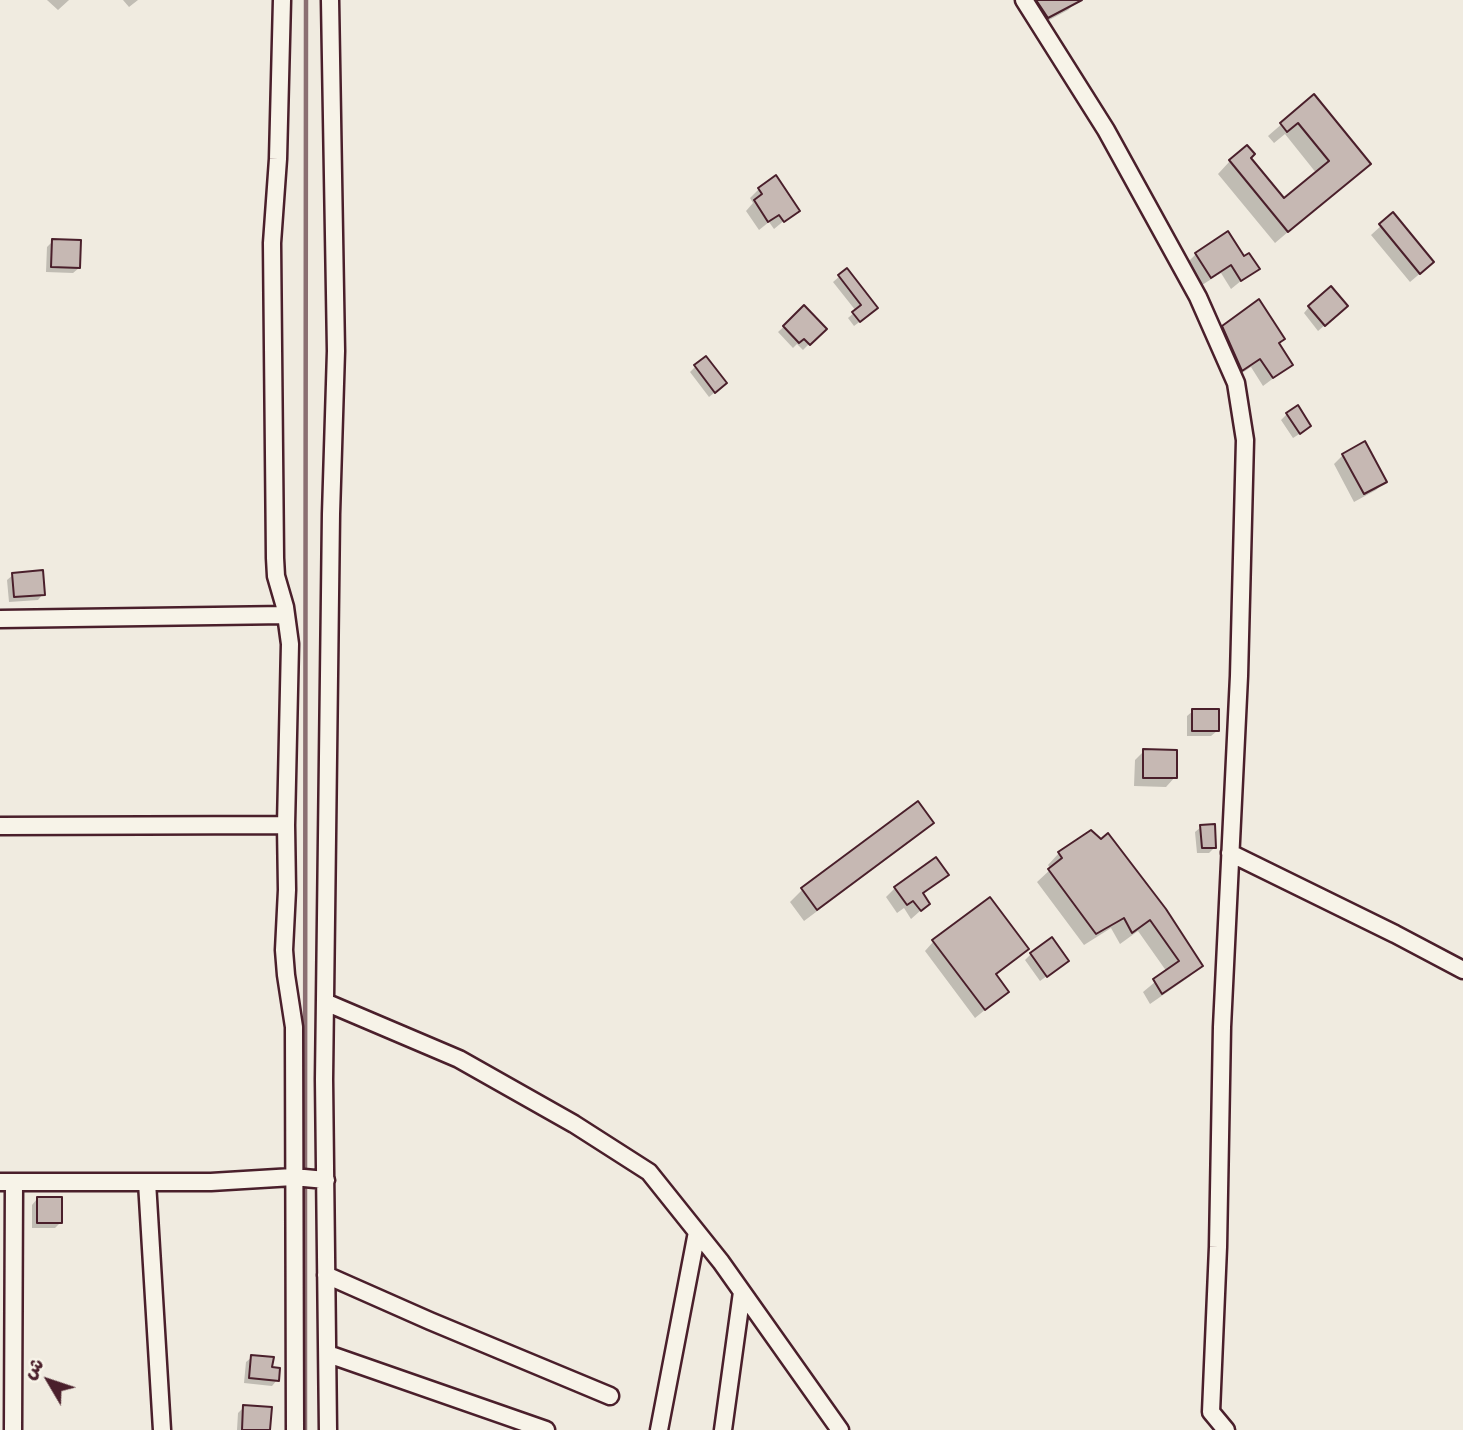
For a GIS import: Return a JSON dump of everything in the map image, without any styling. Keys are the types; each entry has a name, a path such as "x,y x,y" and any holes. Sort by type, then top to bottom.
{"street":[{"path":"282,0 279,146 272,243 275,558 276,576 290,644 284,950 285,975 294,1027 297,1177 295,1430"},
{"path":"328,1430 322,1179 331,514 336,351 330,0"},
{"path":"1024,0 1113,142 1198,297 1236,383 1245,440 1236,772 1230,853 1211,1412 1226,1430"},
{"path":"0,619 286,615"},
{"path":"0,826 286,825"},
{"path":"1230,853 1395,934 1463,971"},
{"path":"325,1002 459,1059 649,1172 742,1292 840,1430"},
{"path":"13,1430 7,1182 211,1182 297,1177 322,1179"},
{"path":"147,1182 162,1430"},
{"path":"659,1430 697,1232"},
{"path":"326,1275 610,1396"},
{"path":"723,1430 742,1292"},
{"path":"328,1354 546,1430"}],"building":[{"path":"1036,0 1082,0 1048,18"},
{"path":"1314,94 1371,164 1288,232 1229,160 1247,145 1255,154 1251,158 1284,198 1329,161 1298,123 1287,132 1280,123"},
{"path":"776,175 800,211 784,222 779,215 768,222 754,200 762,194 758,188"},
{"path":"1393,212 1434,262 1420,274 1379,224"},
{"path":"1228,231 1244,256 1249,253 1260,269 1241,281 1231,265 1211,278 1195,253"},
{"path":"52,239 81,240 80,268 51,267"},
{"path":"847,268 878,308 860,322 852,312 861,305 838,275"},
{"path":"1331,286 1348,306 1325,326 1308,306"},
{"path":"1259,299 1285,339 1279,343 1293,365 1273,378 1260,359 1242,371 1222,326"},
{"path":"804,305 827,329 810,345 804,339 799,343 783,326"},
{"path":"706,356 727,383 715,393 694,365"},
{"path":"1298,405 1311,426 1300,434 1286,413"},
{"path":"1365,441 1387,482 1364,494 1342,454"},
{"path":"43,570 45,595 14,597 12,573"},
{"path":"1192,709 1219,709 1219,731 1192,731"},
{"path":"1143,749 1177,750 1177,778 1143,778"},
{"path":"918,801 934,823 817,910 801,888"},
{"path":"1215,824 1216,848 1202,848 1200,825"},
{"path":"1091,830 1101,839 1108,833 1166,909 1203,966 1162,994 1153,979 1179,961 1150,920 1132,933 1124,918 1096,934 1048,869 1062,858 1058,852"},
{"path":"936,857 949,875 923,893 930,904 921,911 913,901 907,905 894,887"},
{"path":"990,897 1029,949 996,974 1009,992 985,1010 932,940"},
{"path":"1052,937 1069,961 1047,977 1030,953"},
{"path":"37,1197 62,1197 62,1223 37,1223"},
{"path":"251,1355 274,1357 272,1367 280,1368 279,1381 249,1378"},
{"path":"243,1405 272,1407 270,1430 242,1430"}],"waterway":[{"path":"305,1174 306,0"},
{"path":"305,1182 305,1430"}]}
